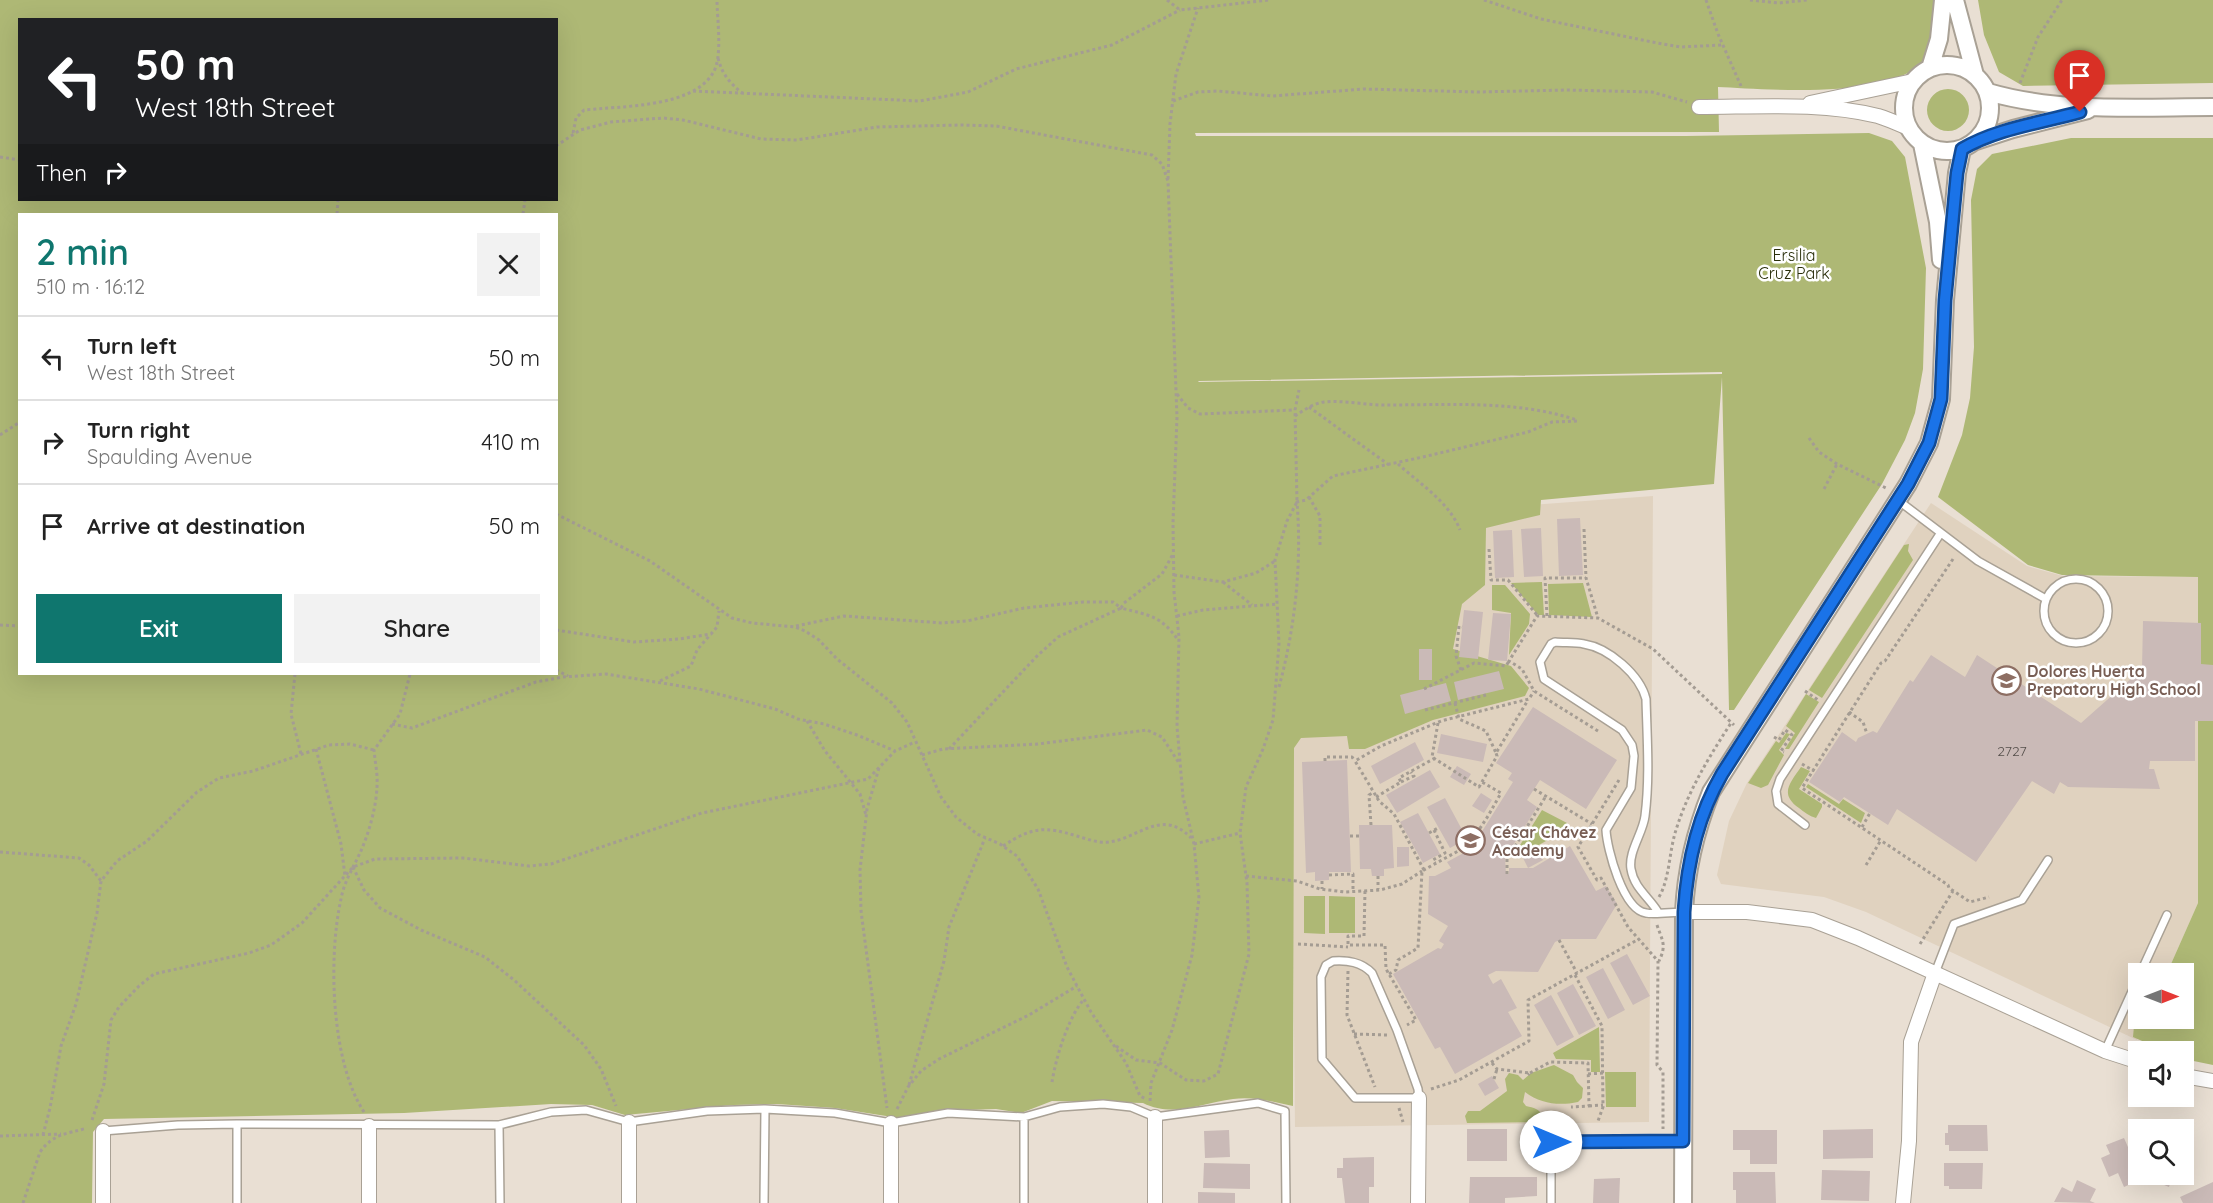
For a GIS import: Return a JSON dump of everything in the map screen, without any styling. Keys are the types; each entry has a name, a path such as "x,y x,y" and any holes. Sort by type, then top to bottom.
{"street":[{"path":"1930,68 1939,39 1943,0"},
{"path":"1683,1203 1684,912 1686,880 1692,849 1711,792 1897,500 1922,457 1936,420 1944,370 1945,300 1957,173 1969,145 1984,132 1989,118 1990,104 1988,92 1975,75 1955,0"},
{"path":"1784,107 1834,99 1913,81 1930,68 1953,65 1975,75"},
{"path":"1908,128 1904,104 1913,81"},
{"path":"1988,92 2013,99 2097,107 2213,107"},
{"path":"1699,107 1784,107 1840,110 1880,116 1908,128 1922,144 1947,152 2013,129 2097,107"},
{"path":"1922,144 1938,222 1945,300"},
{"path":"1684,912 1747,912 1812,920 1935,973 2105,1051 2128,1058"},
{"path":"1903,1203 1909,1141 1911,1042 1935,973"},
{"path":"2194,1078 2213,1082"},
{"path":"1418,1203 1419,1094"},
{"path":"1155,1117 1155,1203"},
{"path":"629,1122 629,1203"},
{"path":"891,1123 891,1203"},
{"path":"369,1126 369,1203"},
{"path":"103,1203 104,1131"}],"lane":[{"path":"1897,500 1978,561 2046,599"},
{"path":"1805,825 1778,804 1776,791 1780,779 1940,534"},
{"path":"2069,579 2090,581 2099,587 2108,606 2104,627 2089,641 2078,643 2058,637 2046,621 2046,599 2059,584 2069,579"},
{"path":"1658,912 1643,896 1633,879 1630,864 1642,832 1646,808 1646,699 1644,688 1630,670 1596,648 1586,644 1555,642 1551,644 1540,662 1544,679 1622,730 1632,745 1634,756 1631,788 1607,826 1606,834 1615,872 1633,905 1640,912 1647,914 1684,912"},
{"path":"1935,973 1954,924 2022,900 2048,860"},
{"path":"2145,963 2167,915"},
{"path":"1333,961 1348,962 1366,967 1372,973 1397,1030 1419,1094 1355,1098 1322,1059 1321,977 1326,965 1333,961"},
{"path":"2105,1051 2128,1000"},
{"path":"104,1131 178,1125 237,1124 499,1125 550,1112 586,1110 629,1122 707,1111 765,1109 835,1113 891,1123 948,1113 1024,1117 1060,1107 1103,1104 1131,1107 1155,1117 1258,1103 1285,1111 1286,1203"},
{"path":"764,1203 765,1109"},
{"path":"1024,1117 1024,1203"},
{"path":"237,1124 237,1203"},
{"path":"499,1125 500,1203"},
{"path":"1551,1203 1551,1142 1683,1141"}],"path":[{"path":"717,0 718,57 721,71 729,82 744,94"},
{"path":"1167,0 1180,10"},
{"path":"693,91 920,101 968,92 1016,69 1112,45 1180,10 1269,0"},
{"path":"1484,0 1540,19 1652,42 1680,47 1723,45"},
{"path":"1706,0 1741,86"},
{"path":"1750,0 1779,3 1807,0"},
{"path":"2020,83 2038,37 2062,0"},
{"path":"1155,1117 1150,1102 1151,1083 1172,1030 1192,955 1199,898 1193,842 1183,797 1177,726 1179,641 1174,575 1176,393 1168,181 1173,101 1184,47 1198,8"},
{"path":"572,135 576,118 584,110 664,101 685,96 713,73 718,57"},
{"path":"1173,101 1198,92 1218,91 1272,96 1364,89 1478,92 1567,90 1652,92 1699,107"},
{"path":"558,145 580,130 611,122 663,118 683,120 760,139 797,140 877,127 996,126 1152,154 1162,164 1168,181"},
{"path":"0,157 18,160"},
{"path":"1276,698 1288,653 1298,557 1295,410 1299,390"},
{"path":"1176,393 1188,408 1200,414 1295,410"},
{"path":"1113,1044 1136,1059 1160,1063 1186,1080 1204,1081 1218,1074 1249,954 1246,876 1240,833 1246,787 1273,720 1280,644 1275,561 1287,521 1297,502 1309,497 1333,476 1355,470 1398,464 1528,432 1552,422 1579,421 1550,411 1476,406 1331,402 1322,402 1309,407 1295,416"},
{"path":"1309,407 1389,465"},
{"path":"0,435 18,423"},
{"path":"1809,438 1819,452 1837,464 1882,484 1897,500"},
{"path":"1398,464 1442,504 1457,521 1460,530"},
{"path":"1824,489 1837,464"},
{"path":"1309,497 1320,516 1320,545"},
{"path":"558,515 650,561 719,611 732,618 752,623 795,627 844,616 943,623 967,621 1024,608 1083,602 1113,602 1121,608 1166,623 1179,641"},
{"path":"1584,529 1586,578 1598,618"},
{"path":"1489,549 1491,580 1508,580 1537,616"},
{"path":"949,749 1058,637 1121,608 1124,603 1162,574 1174,552"},
{"path":"1953,559 1839,726 1839,731 1802,788 1970,902 1992,897"},
{"path":"1174,575 1223,582 1256,573 1275,561"},
{"path":"1546,616 1545,578 1586,578"},
{"path":"1223,582 1253,606"},
{"path":"1177,616 1203,610 1277,604"},
{"path":"658,682 691,666 698,650 717,627 719,611"},
{"path":"0,625 18,626"},
{"path":"1461,670 1455,656 1459,626 1462,627"},
{"path":"795,627 819,640 837,658 892,703 907,722 941,797 956,817 985,838 1003,846 1017,856 1038,890 1067,967 1084,999 1126,1063 1140,1096 1150,1102"},
{"path":"558,630 634,642 711,634"},
{"path":"1424,689 1474,663 1506,666 1509,662"},
{"path":"558,671 569,676"},
{"path":"392,724 412,728 536,682 569,676 606,674 699,689 775,709 857,735 895,750"},
{"path":"295,675 291,714 301,754"},
{"path":"369,1126 367,1117 356,1100 340,1054 334,953 341,897 369,828 377,786 374,750 400,714 410,675"},
{"path":"1439,722 1432,757 1479,787 1497,756 1496,753 1534,691"},
{"path":"1425,710 1486,695"},
{"path":"1355,761 1381,746 1439,722 1529,699"},
{"path":"1455,703 1459,716 1486,731 1496,753"},
{"path":"1849,712 1863,722 1867,734"},
{"path":"807,721 825,751 860,794 866,817"},
{"path":"922,755 949,749 1038,744 1147,730 1162,737 1180,765"},
{"path":"0,1136 63,1134 87,1129 97,1110 104,1084 111,1020 119,1007 139,986 154,974 249,953 271,945 302,923 353,867 375,859 463,858 529,866 551,864 702,813 868,779 895,750 915,742"},
{"path":"43,1135 61,1046 76,1004 98,913 101,881 117,861 147,841 197,792 219,778 253,771 329,745 350,744 374,750"},
{"path":"316,749 340,844 345,876"},
{"path":"1325,761 1325,757 1352,757 1376,797 1394,814 1423,871 1418,948 1398,960 1396,970 1389,974"},
{"path":"1376,797 1401,782 1399,778 1435,758"},
{"path":"879,766 866,817 860,870 861,911 883,1093 891,1123"},
{"path":"1246,876 1297,880 1322,890 1365,891 1402,884 1469,844 1501,793 1482,782"},
{"path":"1534,789 1592,824"},
{"path":"1371,825 1369,795 1374,792"},
{"path":"1508,874 1507,859 1546,796"},
{"path":"1862,827 1870,813"},
{"path":"1003,846 1022,833 1052,828 1101,843 1117,840 1149,827 1167,824 1182,829 1193,842"},
{"path":"1429,833 1438,828"},
{"path":"1434,830 1445,853 1433,860 1435,862"},
{"path":"1193,842 1240,833"},
{"path":"1350,836 1359,836"},
{"path":"891,1123 908,1087 941,971 949,927 985,838"},
{"path":"1866,866 1881,840"},
{"path":"0,852 79,858 101,881"},
{"path":"353,867 364,890 380,908 421,930 485,957 514,980 584,1045 601,1069 616,1101 617,1111 629,1122"},
{"path":"1329,875 1353,874 1353,891"},
{"path":"1378,876 1378,890"},
{"path":"1658,898 1664,888 1665,878 1668,879"},
{"path":"1322,880 1322,890"},
{"path":"1365,891 1364,936 1348,936 1347,1015 1375,1087"},
{"path":"1920,944 1953,891"},
{"path":"1657,927 1664,939 1664,951 1658,962"},
{"path":"1419,1094 1460,1080 1529,1041 1528,1000 1639,939"},
{"path":"1559,940 1602,1026 1603,1105 1598,1121"},
{"path":"1298,944 1348,945"},
{"path":"908,1087 921,1071 939,1059 1029,1015 1077,986"},
{"path":"1052,1082 1054,1066 1076,1008 1084,999"},
{"path":"1492,1062 1497,1069 1529,1074 1550,1062 1588,1063 1589,1106"},
{"path":"1494,1079 1497,1069"},
{"path":"1588,1074 1603,1073"},
{"path":"1342,1083 1384,1088"},
{"path":"1571,1107 1603,1105"},
{"path":"23,1203 40,1152 50,1140 63,1134"}],"shaded area":[{"name":"César Chávez Academy","path":"1653,496 1649,1122 1295,1127 1291,727 1463,510"},
{"name":"Dolores Huerta Prepatory High School","path":"1931,503 2027,566 2063,576 2198,577 2198,903 2171,963 2128,963 2128,1029 2142,1029 2137,1040 1866,912 1824,897 1721,884 1717,875 1729,821 1747,783"}],"green space":[{"name":"Ersilia Cruz Park","path":"0,0 1933,0 1934,30 1929,52 1926,58 1910,72 1887,81 1859,87 1797,90 1718,87 1719,132 1195,133 1196,136 1686,136 1869,133 1892,141 1905,157 1926,268 1923,369 1915,413 1905,440 1882,484 1734,710 1729,710 1722,377 1714,484 1541,500 1540,515 1486,528 1485,585 1462,604 1453,649 1511,666 1529,688 1525,696 1433,720 1365,749 1349,749 1347,736 1301,738 1294,748 1293,1106 1248,1098 1176,1109 1154,1107 1143,1103 1052,1101 1021,1113 996,1109 934,1111 899,1118 835,1108 777,1104 733,1105 625,1115 592,1105 551,1104 404,1113 104,1119 93,1132 92,1203 0,1203","holes":["1722,372 1722,374 1198,382 1199,381"]},
{"path":"1978,0 2213,0 2213,83 2023,86 1999,72 1984,35"},
{"path":"1948,89 1963,95 1969,110 1963,125 1948,131 1933,125 1927,110 1933,95"},
{"path":"2071,138 2213,138 2213,1065 2194,1061 2194,1041 2142,1041 2133,1037 2134,1029 2194,1029 2194,963 2171,963 2198,903 2198,577 2062,575 2028,565 1938,497 1962,435 1970,398 1974,347 1971,200 1977,169 1992,154"},
{"path":"1909,544 1908,551 1913,560 1822,698 1809,690 1904,545"},
{"path":"1542,582 1544,615 1538,615 1511,583"},
{"path":"1583,583 1592,617 1549,615 1548,584"},
{"path":"1492,585 1505,585 1530,614 1529,624 1509,655 1511,613 1492,610"},
{"path":"1806,694 1819,702 1789,749 1785,749 1795,733 1786,726"},
{"path":"1786,733 1790,734 1779,750 1784,755 1768,785 1761,788 1748,783 1776,741 1779,743"},
{"path":"1801,767 1810,771 1799,789 1822,804 1816,818 1803,811 1789,798 1788,788"},
{"path":"1808,784 1839,804 1843,799 1865,813 1861,823 1806,787"},
{"path":"1542,810 1567,823 1564,831 1521,855 1517,850"},
{"path":"1304,896 1325,896 1325,934 1304,933"},
{"path":"1329,896 1355,897 1355,933 1329,933"},
{"path":"1599,1027 1600,1072 1591,1072 1591,1060 1556,1059 1553,1053"},
{"path":"1554,1065 1573,1075 1583,1088 1582,1098 1578,1102 1550,1103 1525,1092 1523,1102 1526,1106 1538,1110 1543,1117 1538,1122 1467,1123 1465,1116 1468,1111 1480,1111 1507,1091 1505,1079 1509,1073 1518,1075 1523,1080 1531,1073"},
{"path":"1605,1072 1636,1072 1636,1107 1606,1107"}],"building":[{"path":"1580,518 1583,575 1559,576 1557,519"},
{"path":"1541,528 1543,576 1524,577 1521,529"},
{"path":"1512,530 1514,577 1495,578 1493,531"},
{"path":"1464,610 1483,612 1478,659 1459,657"},
{"path":"1493,613 1511,614 1507,661 1488,660"},
{"path":"2143,621 2201,623 2201,664 2213,665 2213,721 2195,721 2195,761 2150,761 2149,769 2154,769 2160,789 2068,787 2060,782 2054,794 2032,781 1976,862 1897,809 1888,825 1844,797 1840,802 1809,782 1842,732 1856,742 1858,738 1873,731 1877,733 1910,680 1913,682 1931,655 1965,677 1977,655 2081,723 2142,669"},
{"path":"1419,649 1432,649 1432,680 1419,680"},
{"path":"1499,671 1504,689 1458,700 1454,682"},
{"path":"1446,683 1451,701 1405,714 1400,695"},
{"name":"César Chávez Academy","path":"1533,707 1617,760 1586,809 1540,780 1527,800 1537,807 1505,858 1506,874 1509,874 1509,868 1533,868 1570,846 1596,891 1606,886 1617,904 1596,939 1562,939 1555,942 1538,972 1496,971 1488,975 1493,984 1501,979 1517,1008 1508,1012 1522,1036 1455,1074 1440,1047 1435,1049 1393,974 1438,948 1441,949 1444,944 1439,941 1448,926 1428,914 1429,876 1435,876 1451,868 1447,862 1471,849 1513,782 1508,779 1512,773 1496,763"},
{"path":"1441,734 1487,744 1483,762 1437,753"},
{"path":"1415,742 1424,760 1380,784 1371,766"},
{"path":"1347,760 1351,872 1329,872 1329,880 1315,881 1315,872 1306,873 1302,762"},
{"path":"1457,766 1471,774 1464,785 1450,777"},
{"path":"1430,770 1440,787 1397,813 1386,795"},
{"path":"1481,793 1492,800 1484,813 1472,806"},
{"path":"1445,798 1467,839 1450,848 1427,807"},
{"path":"1418,813 1440,854 1423,863 1400,822"},
{"path":"1359,825 1392,825 1394,868 1384,869 1384,876 1372,876 1371,869 1360,869"},
{"path":"1397,847 1409,847 1409,866 1397,867"},
{"path":"1536,848 1543,860 1528,868 1522,856"},
{"path":"1627,954 1650,996 1633,1005 1610,963"},
{"path":"1603,968 1625,1010 1608,1019 1586,977"},
{"path":"1573,984 1596,1026 1579,1035 1557,993"},
{"path":"1551,995 1574,1037 1557,1046 1534,1005"},
{"path":"1492,1076 1499,1088 1485,1096 1478,1084"},
{"path":"1948,1125 1987,1125 1988,1151 1949,1151 1949,1145 1945,1145"},
{"path":"1467,1129 1507,1129 1507,1161 1467,1161"},
{"path":"1873,1129 1873,1158 1823,1159 1823,1130"},
{"path":"1229,1130 1230,1157 1205,1158 1204,1131"},
{"path":"1733,1130 1777,1130 1777,1164 1750,1164 1750,1150 1733,1150"},
{"path":"2124,1138 2128,1147 2128,1185 2124,1187 2118,1173 2109,1177 2101,1158 2110,1154 2106,1145"},
{"path":"1374,1157 1374,1187 1369,1187 1369,1203 1345,1203 1342,1178 1337,1178 1337,1168 1343,1168 1343,1158"},
{"path":"1204,1163 1250,1164 1250,1189 1203,1188"},
{"path":"1944,1163 1983,1163 1982,1189 1949,1189 1949,1186 1944,1186"},
{"path":"1822,1170 1870,1171 1869,1201 1821,1200"},
{"path":"1733,1172 1775,1172 1776,1203 1736,1203"},
{"path":"1470,1177 1537,1177 1537,1196 1505,1198 1505,1203 1469,1203"},
{"path":"1620,1178 1619,1203 1593,1203 1594,1179"},
{"path":"2077,1180 2096,1189 2090,1201 2095,1203 2054,1202 2062,1187 2072,1192"},
{"path":"2213,1182 2213,1203 2183,1203 2180,1197"},
{"path":"1198,1192 1235,1193 1235,1203 1198,1203"}],"place":[{"name":"Dolores Huerta Prepatory High School","path":"2006,680"},
{"name":"César Chávez Academy","path":"1471,841"}],"route":[{"path":"1551,1142 1683,1141 1684,912 1686,880 1700,819 1711,792 1908,484 1929,443 1943,386 1945,300 1957,173 1962,149 1976,141 2013,129 2080,112"}]}
